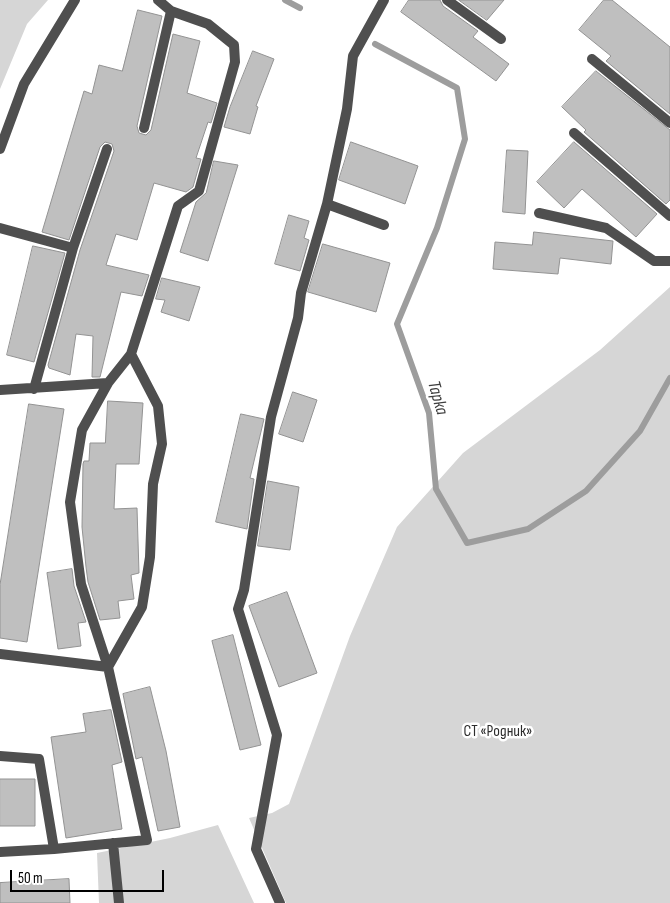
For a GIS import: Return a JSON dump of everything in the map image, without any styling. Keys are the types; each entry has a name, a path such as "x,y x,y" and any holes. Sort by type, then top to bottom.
{"street":[{"path":"0,149 24,84 75,0"},
{"path":"0,852 147,840 108,667 81,584 70,502 82,430 108,383 131,354 178,206 200,191 235,62 234,45 208,24 171,11 158,0"},
{"path":"280,903 256,849 277,734 238,609 244,590 271,417 298,318 301,293 327,204 347,109 353,56 384,0"},
{"path":"447,0 501,39"},
{"path":"144,128 171,11"},
{"path":"592,60 670,123"},
{"path":"574,133 670,216"},
{"path":"34,389 73,248 107,149"},
{"path":"327,204 384,225"},
{"path":"539,212 606,228 654,261 670,261"},
{"path":"0,228 73,248"},
{"path":"108,667 142,607 150,557 153,484 162,444 158,406 131,354"},
{"path":"0,390 108,383"},
{"path":"0,654 108,667"},
{"path":"0,756 38,759 54,849"},
{"path":"113,843 119,903"}],"green space":[{"path":"0,0 48,0 27,24 0,89"},
{"name":"СТ «Родник»","path":"670,287 670,903 286,903 249,818 272,813 289,804 350,636 397,527 463,453 600,350"},
{"path":"218,825 254,903 99,903 97,853 170,838"}],"building":[{"path":"409,0 440,0 443,6 478,31 473,37 509,64 496,81 401,12"},
{"path":"459,0 504,0 487,20"},
{"path":"604,0 612,0 670,47 670,114 606,61 611,56 579,30"},
{"path":"138,10 162,16 137,126 139,133 146,135 151,130 173,34 200,41 187,93 217,103 211,123 208,122 196,158 201,159 193,187 186,192 154,183 137,240 116,234 106,265 149,275 142,296 121,292 100,377 92,377 93,336 76,334 70,375 49,368 48,365 80,250 114,151 112,144 105,142 100,147 69,240 42,232 84,91 92,94 99,65 122,71"},
{"path":"253,51 274,59 256,106 258,107 250,134 224,127 230,107"},
{"path":"596,71 670,130 670,200 666,204 584,132 586,130 562,107"},
{"path":"351,142 418,166 405,204 339,180"},
{"path":"574,142 657,214 636,237 582,189 564,208 537,182"},
{"path":"507,150 528,151 525,214 503,212"},
{"path":"214,161 238,165 208,261 180,252 196,202 206,193"},
{"path":"289,215 309,221 304,238 309,240 300,271 275,264"},
{"path":"534,232 613,241 611,264 560,258 558,274 493,269 495,242 532,245"},
{"path":"323,244 390,263 376,312 308,292"},
{"path":"33,246 65,253 34,362 7,355"},
{"path":"162,278 200,287 189,321 161,312 165,300 156,299"},
{"path":"293,392 317,400 303,442 279,434"},
{"path":"108,401 143,403 139,464 116,464 114,509 137,508 139,573 131,575 134,599 118,601 120,618 100,620 88,582 86,567 82,527 83,464 84,461 89,461 90,443 105,443"},
{"path":"29,404 64,409 27,642 0,638 0,585"},
{"path":"241,414 264,419 250,478 254,479 247,529 216,522"},
{"path":"268,481 299,487 290,550 258,546"},
{"path":"72,569 74,586 86,622 78,623 81,646 58,649 47,573"},
{"path":"287,592 317,673 279,687 249,606"},
{"path":"233,635 261,745 240,750 212,641"},
{"path":"150,687 166,751 180,827 158,831 142,757 136,759 123,694"},
{"path":"111,710 122,762 112,765 122,829 66,838 51,737 86,732 83,714"},
{"path":"0,779 35,779 35,826 0,826"},
{"path":"69,879 70,903 0,903 0,883"}],"waterway":[{"name":"Тарка","path":"285,0 300,8"},
{"name":"Тарка","path":"375,44 457,88 465,139 437,228 397,324 429,413 436,489 467,543 528,529 586,491 640,431 670,378"}]}
